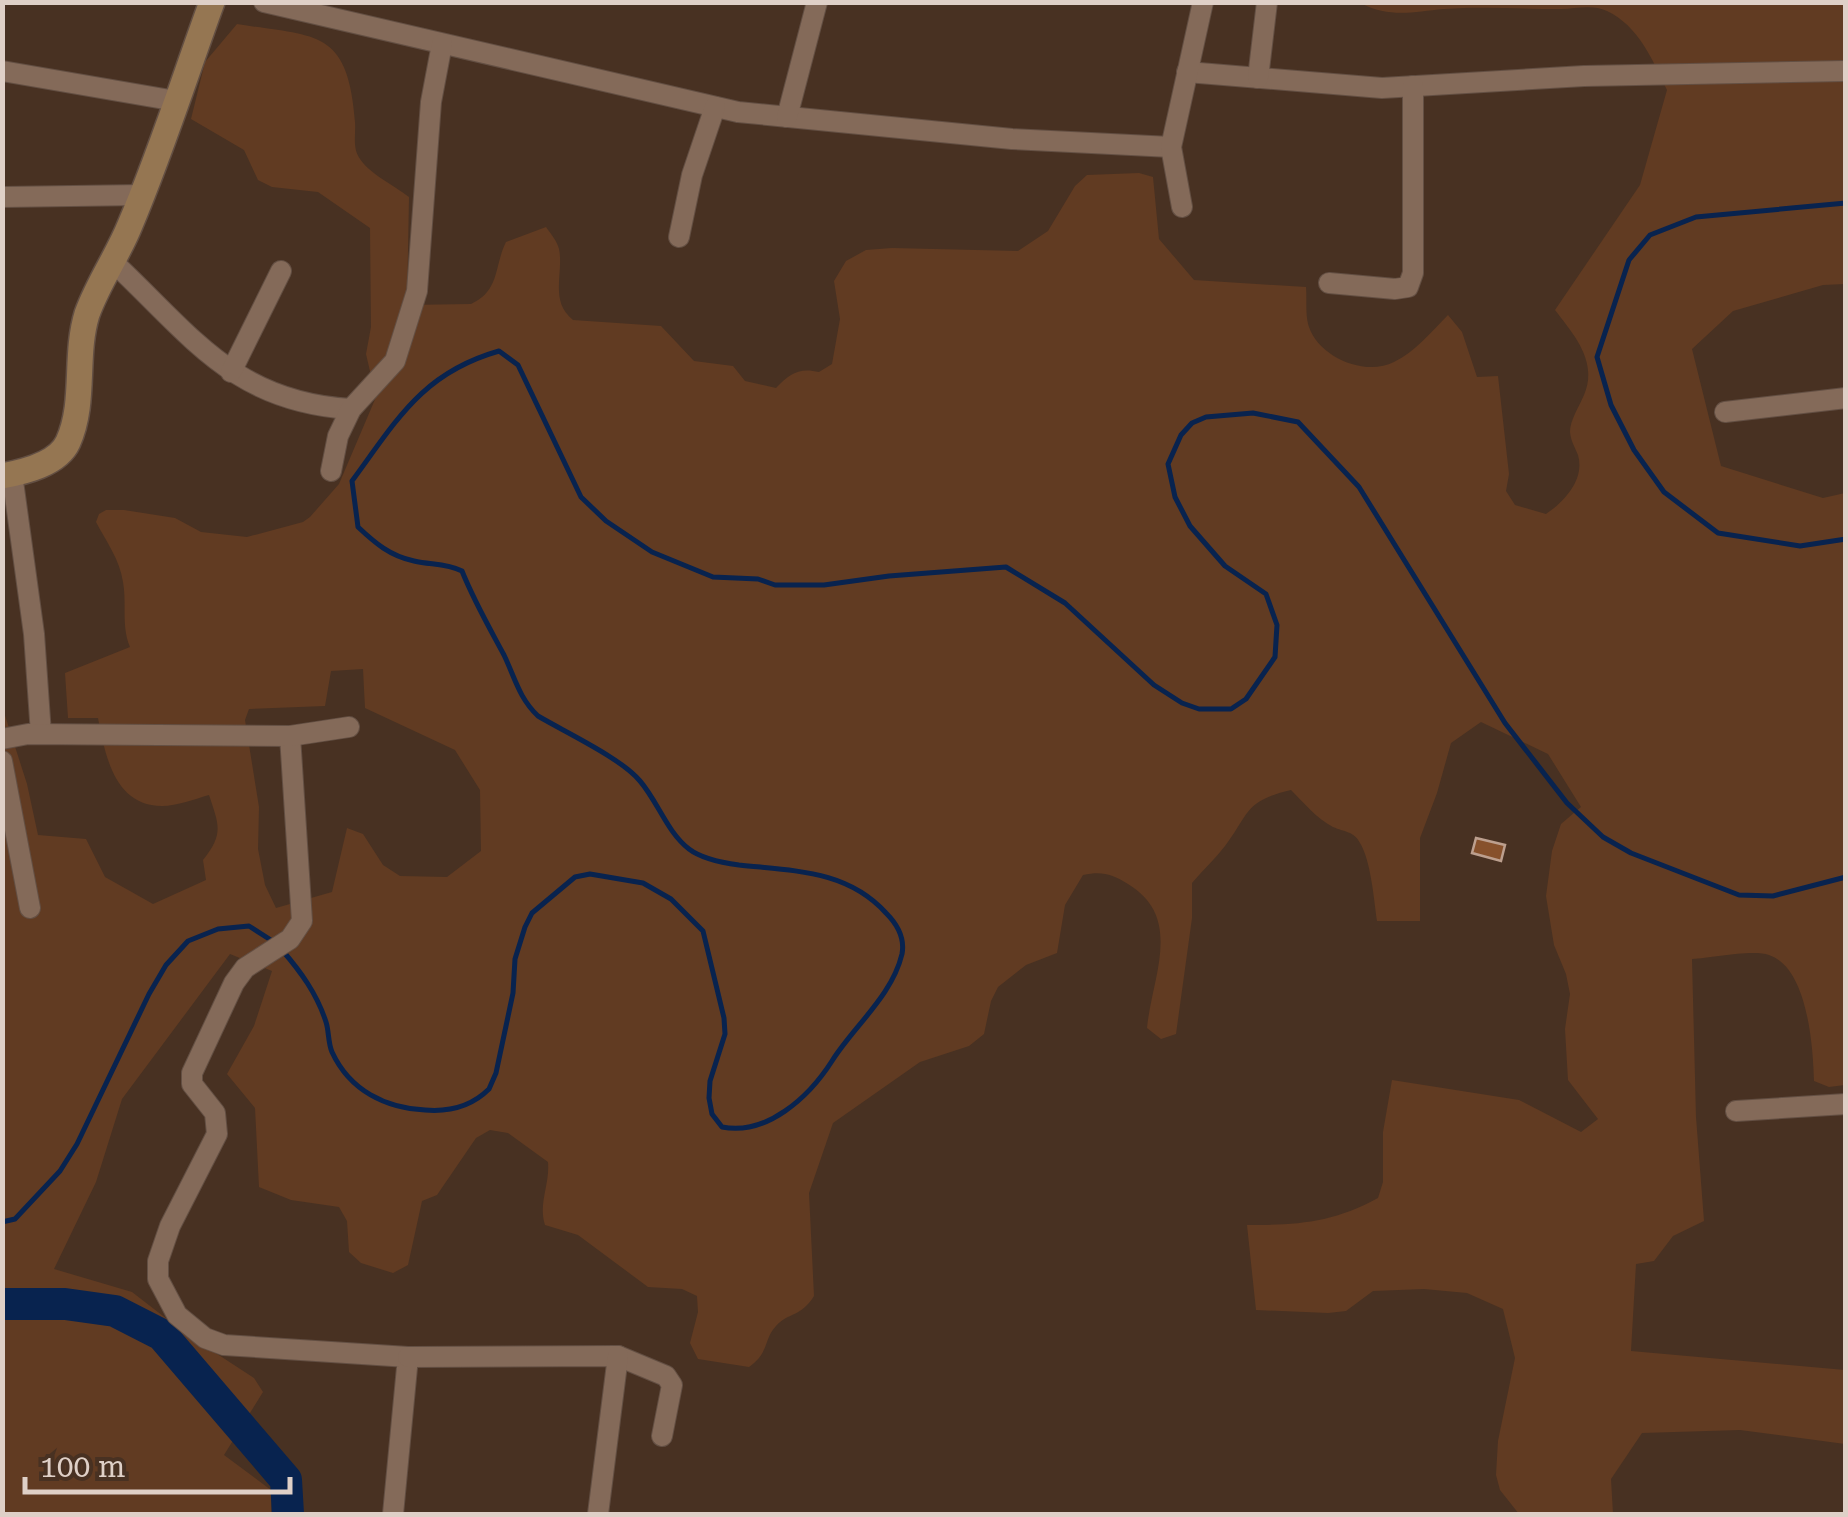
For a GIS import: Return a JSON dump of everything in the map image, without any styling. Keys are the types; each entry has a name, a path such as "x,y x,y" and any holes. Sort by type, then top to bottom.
{"main road":[{"path":"7,475 42,464 68,443 76,416 88,314 142,195 212,2"}],"street":[{"path":"264,2 715,107 1012,139 1171,147"},
{"path":"787,117 817,2"},
{"path":"1182,207 1171,147 1203,2"},
{"path":"1258,78 1268,2"},
{"path":"330,472 338,436 351,409 395,360 417,291 431,102 442,44"},
{"path":"2,71 176,101"},
{"path":"1187,72 1382,88 1584,76 1846,71"},
{"path":"1329,283 1394,290 1408,287 1413,272 1412,86"},
{"path":"680,237 692,175 715,107"},
{"path":"2,196 142,195"},
{"path":"113,262 204,350 248,383 274,394 351,409"},
{"path":"232,372 281,271"},
{"path":"1725,412 1846,398"},
{"path":"7,475 34,634 42,734"},
{"path":"2,738 42,734 290,736 349,728"},
{"path":"290,736 302,921 290,939 246,968 234,983 193,1066 192,1084 215,1113 217,1134 170,1226 158,1260 158,1279 177,1314 204,1338 224,1345 408,1358 618,1356 666,1376 672,1385 662,1436"},
{"path":"2,761 30,908"},
{"path":"1736,1111 1846,1104"},
{"path":"598,1514 618,1356"},
{"path":"393,1514 408,1358"}],"shaded area":[{"path":"1360,3 1845,3 1845,284 1823,285 1733,311 1692,349 1721,466 1823,498 1845,493 1845,1085 1829,1087 1814,1081 1806,1010 1792,975 1782,963 1769,955 1753,953 1692,959 1696,1117 1704,1221 1673,1236 1654,1261 1636,1264 1631,1351 1845,1370 1845,1444 1740,1430 1642,1433 1611,1479 1613,1514 1519,1514 1500,1490 1496,1475 1498,1441 1515,1358 1503,1309 1467,1293 1424,1289 1373,1291 1346,1311 1256,1310 1247,1225 1314,1221 1378,1198 1383,1182 1383,1132 1392,1080 1519,1100 1581,1132 1598,1119 1568,1080 1565,1029 1570,994 1554,945 1546,896 1552,851 1561,824 1581,807 1548,754 1481,722 1451,743 1420,838 1420,921 1377,921 1369,870 1358,839 1321,820 1291,790 1264,799 1250,810 1192,883 1192,918 1176,1034 1161,1039 1147,1028 1160,949 1155,914 1145,898 1122,881 1101,873 1083,875 1065,905 1057,953 1026,965 998,987 984,1034 969,1046 920,1062 833,1123 809,1193 814,1296 804,1308 776,1326 760,1356 749,1367 698,1359 690,1343 698,1312 697,1296 682,1289 648,1287 578,1235 545,1225 548,1162 508,1133 490,1130 476,1138 437,1195 422,1201 408,1265 393,1273 361,1263 349,1252 347,1221 339,1207 291,1200 259,1187 255,1108 227,1074 254,1026 272,971 230,954 122,1099 96,1182 54,1269 132,1292 254,1378 263,1392 224,1455 271,1490 271,1514 3,1514 2,706 27,784 38,835 86,839 105,877 153,904 206,880 203,860 218,829 209,795 162,806 133,797 115,776 98,718 68,718 65,673 130,647 121,574 96,522 106,510 124,510 175,518 201,532 247,537 303,522 339,484 376,397 366,354 371,327 370,228 318,192 272,187 258,180 244,150 191,119 205,62 237,24 307,36 335,53 345,69 358,155 370,170 409,197 407,305 471,304 480,299 492,285 506,242 546,227 559,249 561,304 573,320 661,326 694,361 733,366 745,381 776,388 795,373 819,372 832,364 840,319 834,281 846,261 866,250 892,248 1018,251 1048,231 1075,186 1087,175 1139,173 1153,177 1159,239 1194,280 1306,287 1308,323 1314,338 1344,361 1370,367 1394,362 1416,347 1448,315 1462,332 1477,377 1498,376 1509,474 1506,491 1515,505 1546,514 1566,496 1579,473 1570,427 1588,383 1582,350 1555,310 1640,185 1667,90 1636,35 1601,9 1473,8 1401,13","holes":["363,669 365,708 455,750 480,790 481,851 447,877 400,876 383,865 363,834 347,828 332,892 276,908 265,885 258,849 259,807 245,720 249,709 325,706 331,671"]}],"building":[{"path":"1476,838 1505,845 1501,861 1472,853"}],"waterway":[{"path":"1846,203 1696,217 1650,235 1629,260 1597,357 1611,405 1634,450 1664,492 1718,533 1800,546 1846,539"},
{"path":"282,950 313,993 326,1022 332,1052 359,1087 397,1106 451,1109 482,1095 496,1073 513,993 515,959 532,913 575,877 590,874 643,883 671,899 703,931 725,1034 710,1081 709,1098 712,1114 722,1127 739,1128 771,1120 811,1088 881,997 897,969 903,948 897,927 871,899 854,888 799,871 720,862 689,849 631,772 538,716 526,702 462,571 398,556 358,527 352,481 398,419 450,372 499,351 518,365 581,497 606,521 652,552 713,577 758,579 775,585 824,585 1006,567 1065,603 1154,685 1199,709 1231,709 1246,699 1275,657 1277,625 1266,594 1225,566 1190,526 1175,497 1168,464 1181,435 1192,423 1206,417 1253,413 1298,422 1359,487 1505,723 1567,803 1603,837 1631,853 1739,895 1773,896 1846,877"},
{"path":"2,1222 15,1219 60,1171 77,1144 149,994 166,965 188,941 218,929 249,926 274,942"},
{"path":"2,1304 65,1304 115,1311 162,1335 286,1480 288,1514"}]}
